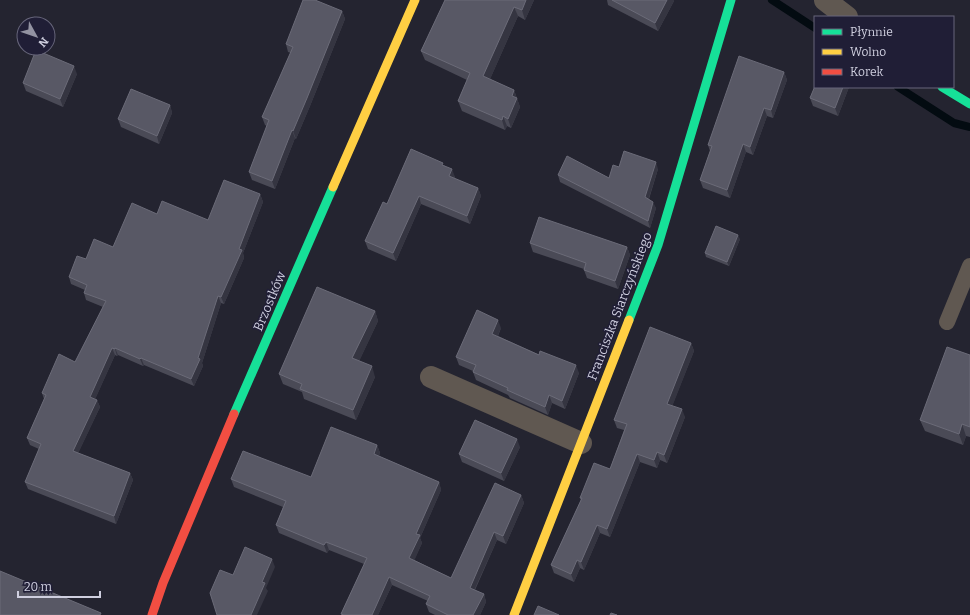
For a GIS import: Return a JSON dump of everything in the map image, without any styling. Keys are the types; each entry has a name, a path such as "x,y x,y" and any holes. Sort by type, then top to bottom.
{"street":[{"name":"Brzostków","path":"152,615 163,583 218,452 415,0"},
{"name":"Franciszka Siarczyńskiego","path":"514,615 658,245 731,0"},
{"path":"825,0 846,16"},
{"path":"944,88 970,104"},
{"path":"431,377 581,443"}],"lane":[{"path":"947,322 970,266"}],"building":[{"path":"303,0 315,0 342,11 272,181 249,172 269,120 262,117 293,47 286,44"},
{"path":"445,0 526,0 522,10 514,7 483,76 514,90 512,96 517,98 508,119 503,116 502,120 458,101 470,73 421,51"},
{"path":"612,0 667,0 655,23"},
{"path":"34,56 50,56 74,66 60,99 23,83"},
{"path":"739,56 784,72 771,110 764,108 750,147 743,144 727,190 700,180 712,146 708,145"},
{"path":"814,88 843,88 835,108 810,98"},
{"path":"131,89 170,105 157,136 118,119"},
{"path":"411,149 443,163 442,165 452,169 449,176 478,188 467,216 419,196 393,253 365,241 383,202 387,204"},
{"path":"624,151 656,162 645,197 653,202 648,221 558,175 567,156 609,178 613,165 619,167"},
{"path":"224,180 260,194 239,249 242,250 221,297 218,296 198,358 200,359 191,379 141,358 140,359 112,348 90,397 97,400 73,451 130,473 114,516 25,482 41,444 27,438 46,395 42,393 59,354 75,362 106,301 84,293 87,285 69,277 77,256 86,259 94,239 113,247 132,203 157,214 162,201 208,220"},
{"path":"539,217 627,247 615,281 584,270 586,263 530,243"},
{"path":"716,226 738,235 727,262 705,253"},
{"path":"317,287 375,311 352,358 372,366 353,410 300,389 302,384 279,374"},
{"path":"477,310 498,320 492,334 539,355 540,351 576,365 562,401 549,395 545,407 507,390 508,388 473,372 476,365 456,357"},
{"path":"650,327 691,343 667,404 682,409 664,455 657,452 654,460 637,454 607,529 597,525 581,562 577,560 571,574 551,565 582,498 580,498 594,463 610,469 627,424 614,420"},
{"path":"947,347 970,355 970,427 962,424 959,434 920,420"},
{"path":"475,420 517,439 501,473 459,454"},
{"path":"331,427 377,445 374,454 439,482 416,534 420,535 409,558 451,578 495,483 521,495 503,536 494,532 470,588 484,594 473,615 448,615 426,604 430,596 389,577 372,615 341,614 367,558 326,542 324,545 276,525 286,501 231,479 243,451 311,477"},
{"path":"245,547 272,559 262,582 265,583 251,615 217,615 210,593 220,570 233,575"},
{"path":"0,571 101,613 100,615 0,615"},
{"path":"538,606 559,615 534,615"}],"waterway":[{"path":"772,0 814,27"},
{"path":"900,88 954,123 970,127"}],"traffic: fast":[{"path":"629,320 658,245 731,0"},
{"path":"944,88 970,104"},
{"path":"234,414 333,187"}],"traffic: slow":[{"path":"333,187 415,0"},
{"path":"514,615 629,320"}],"traffic: jam":[{"path":"152,615 163,583 234,414"}]}
